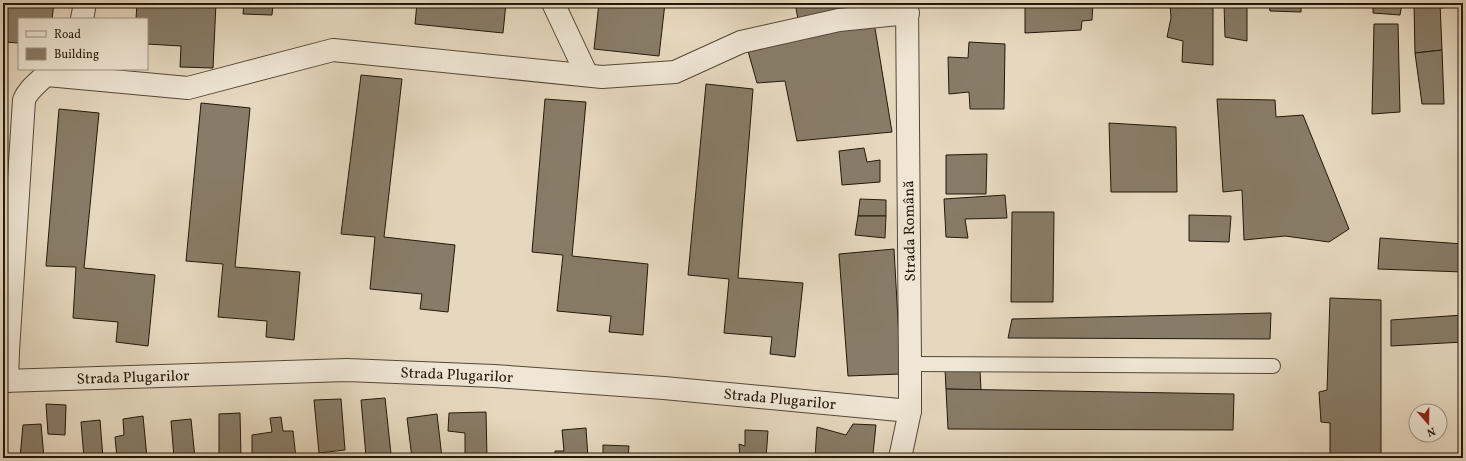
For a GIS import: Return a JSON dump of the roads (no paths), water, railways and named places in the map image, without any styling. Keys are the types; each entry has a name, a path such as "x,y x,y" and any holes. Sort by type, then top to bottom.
{"street":[{"path":"82,18 85,3"},
{"path":"553,3 587,75"},
{"path":"5,381 24,100 27,93 49,72 188,88 333,50 602,77 675,72 741,42 840,20 907,8"},
{"name":"Strada Română","path":"900,458 910,411 907,8"},
{"name":"Strada Plugarilor","path":"5,381 347,370 494,376 664,388 910,411"}],"lane":[{"path":"910,364 1273,366"}]}
